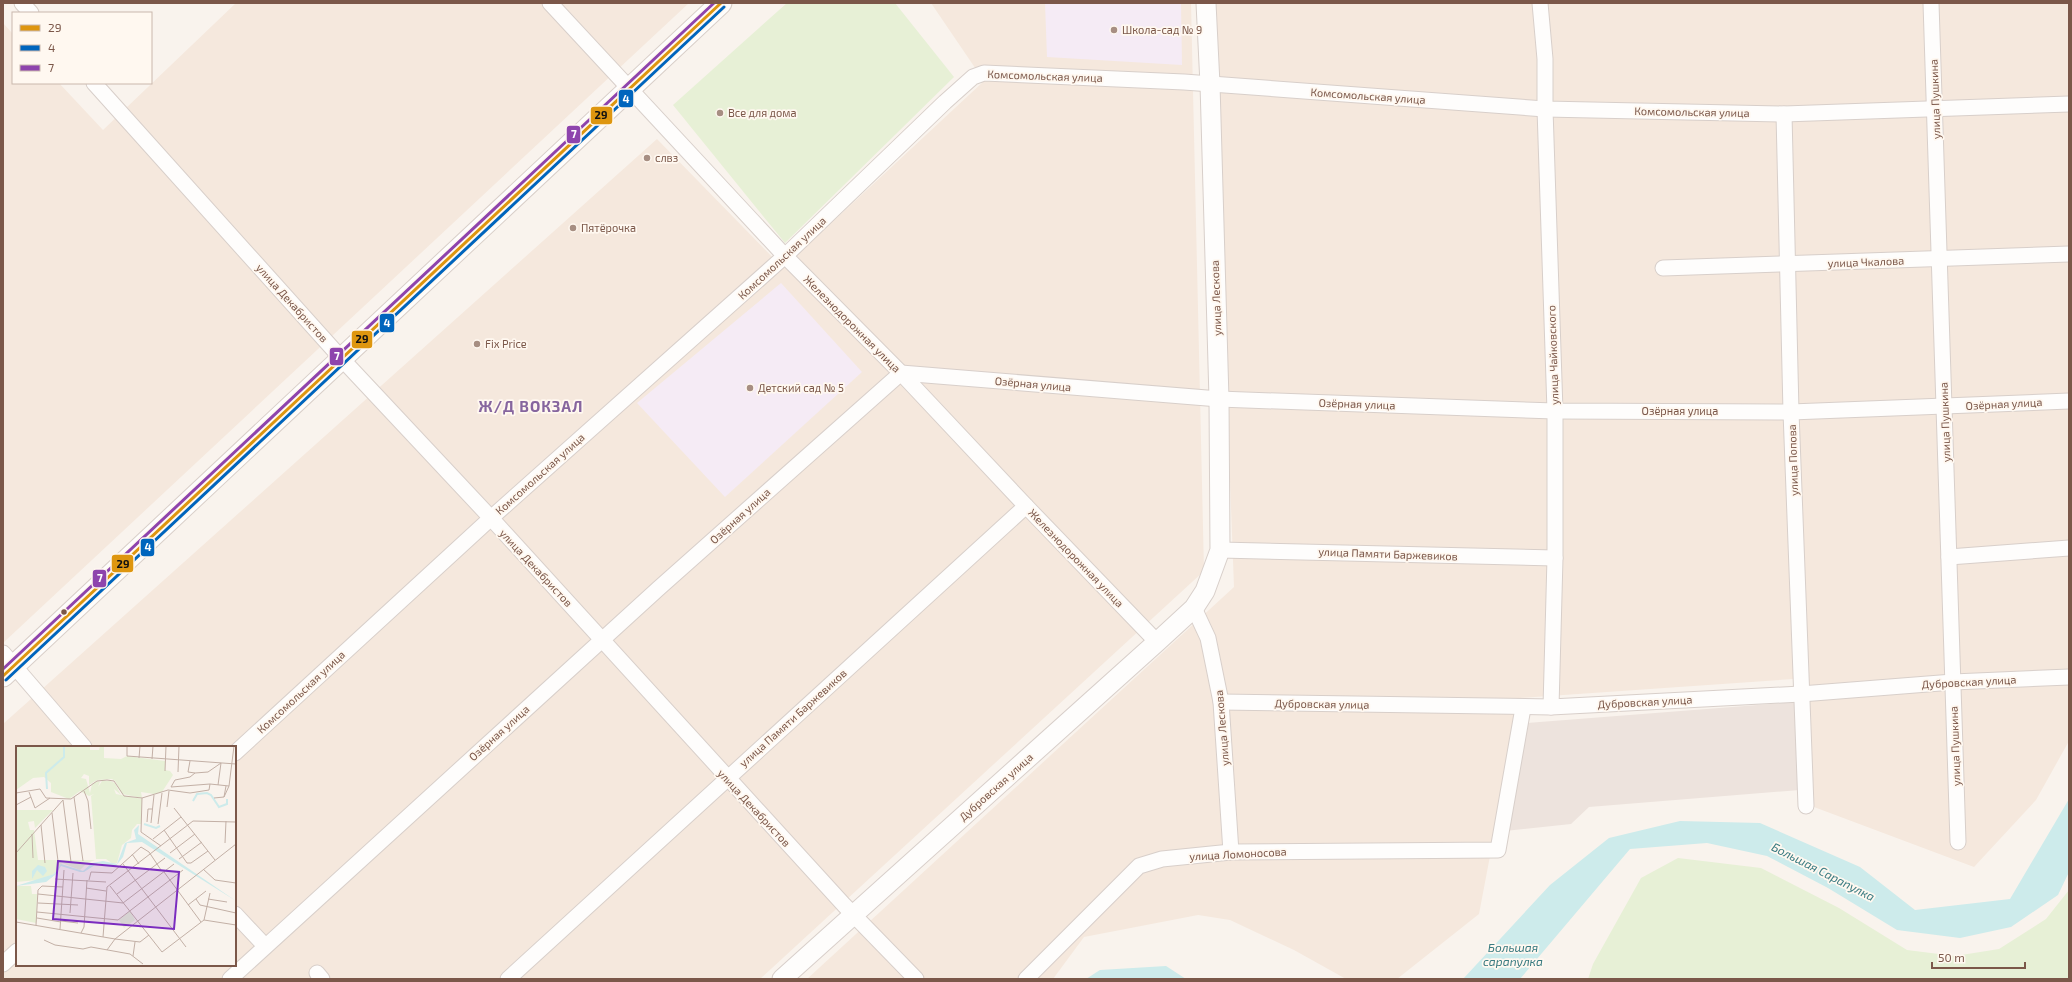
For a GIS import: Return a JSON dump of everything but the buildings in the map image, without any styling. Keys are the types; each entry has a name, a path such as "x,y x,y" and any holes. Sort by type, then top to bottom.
{"main road":[{"path":"7,665 341,358 630,90 721,3"}],"street":[{"path":"22,3 30,12"},
{"name":"Железнодорожная улица","path":"550,3 785,256 901,373 1157,642"},
{"name":"улица Лескова","path":"1205,591 1220,550 1219,399 1210,84 1206,3"},
{"name":"улица Чайковского","path":"1540,3 1545,59 1545,109 1555,411 1555,558 1551,707"},
{"name":"улица Пушкина","path":"1931,3 1936,109 1958,842"},
{"name":"Комсомольская улица","path":"236,752 490,518 785,256 973,77 984,73 1210,84 1545,109 1784,114 2069,104"},
{"name":"улица Декабристов","path":"95,84 341,358 490,518 853,915 916,979"},
{"name":"улица Попова","path":"1784,114 1792,412 1806,806"},
{"name":"улица Чкалова","path":"1663,268 1940,260 2069,254"},
{"name":"Озёрная улица","path":"230,979 602,640 901,373 1219,399 1555,411 1792,412 2069,401"},
{"name":"улица Памяти Баржевиков","path":"508,979 1026,506"},
{"path":"1949,557 2069,548"},
{"name":"улица Памяти Баржевиков","path":"1220,550 1555,558"},
{"name":"Дубровская улица","path":"782,979 1157,642 1194,608 1205,591"},
{"name":"улица Лескова","path":"1194,608 1208,638 1221,702 1231,852"},
{"path":"7,665 83,746"},
{"name":"Дубровская улица","path":"1221,702 1523,708 1801,694 1953,682 2069,677"},
{"name":"улица Ломоносова","path":"1026,979 1139,866 1162,858 1231,852 1498,850 1523,708"},
{"path":"236,915 265,946"},
{"path":"3,964 16,952"}],"shaded area":[{"path":"236,3 689,3 3,643 3,23 12,33 12,84 60,84 103,130"},
{"path":"931,3 1191,3 1204,571 760,979 3,979 3,724 657,139 783,268 984,81"},
{"name":"Школа-сад № 9","path":"1045,3 1181,3 1182,65 1047,57"},
{"path":"1212,3 2069,3 2069,741 2036,800 1974,867 1814,807 1808,678 1520,698 1479,914 1397,979 1346,979 1294,950 1230,920 1198,915 1084,937 1053,979 807,979 1234,587"},
{"name":"Детский сад № 5","path":"781,283 862,372 725,497 637,403"},
{"path":"1796,702 1800,790 1589,807 1571,824 1505,831 1527,723"}],"green space":[{"path":"787,3 895,3 954,77 785,243 673,105"},
{"path":"1678,858 1761,868 1839,908 1907,950 1955,956 1999,949 2046,919 2069,890 2069,979 1588,979 1593,964 1641,878"}],"water":[{"name":"Большая сарапулка","path":"2069,799 2069,872 2058,895 2011,927 1960,938 1897,930 1828,888 1767,856 1707,843 1630,849 1520,979 1463,979 1550,885 1609,838 1680,821 1760,823 1860,867 1915,910 2010,899"},
{"path":"1166,966 1186,979 1086,979 1100,970"}],"transit line":[{"name":"7","path":"3,669 714,3"},
{"name":"29","path":"3,676 721,3"},
{"name":"4","path":"6,680 724,7"}],"place":[{"name":"Школа-сад № 9","path":"1114,30"},
{"name":"Все для дома","path":"720,113"},
{"name":"слвз","path":"647,158"},
{"name":"Пятёрочка","path":"573,228"},
{"name":"Fix Price","path":"477,344"},
{"name":"Детский сад № 5","path":"750,388"}],"district":[{"name":"Ж/Д ВОКЗАЛ","path":"531,407"}],"water label":[{"name":"Большая Сарапулка","path":"1823,872"}]}
